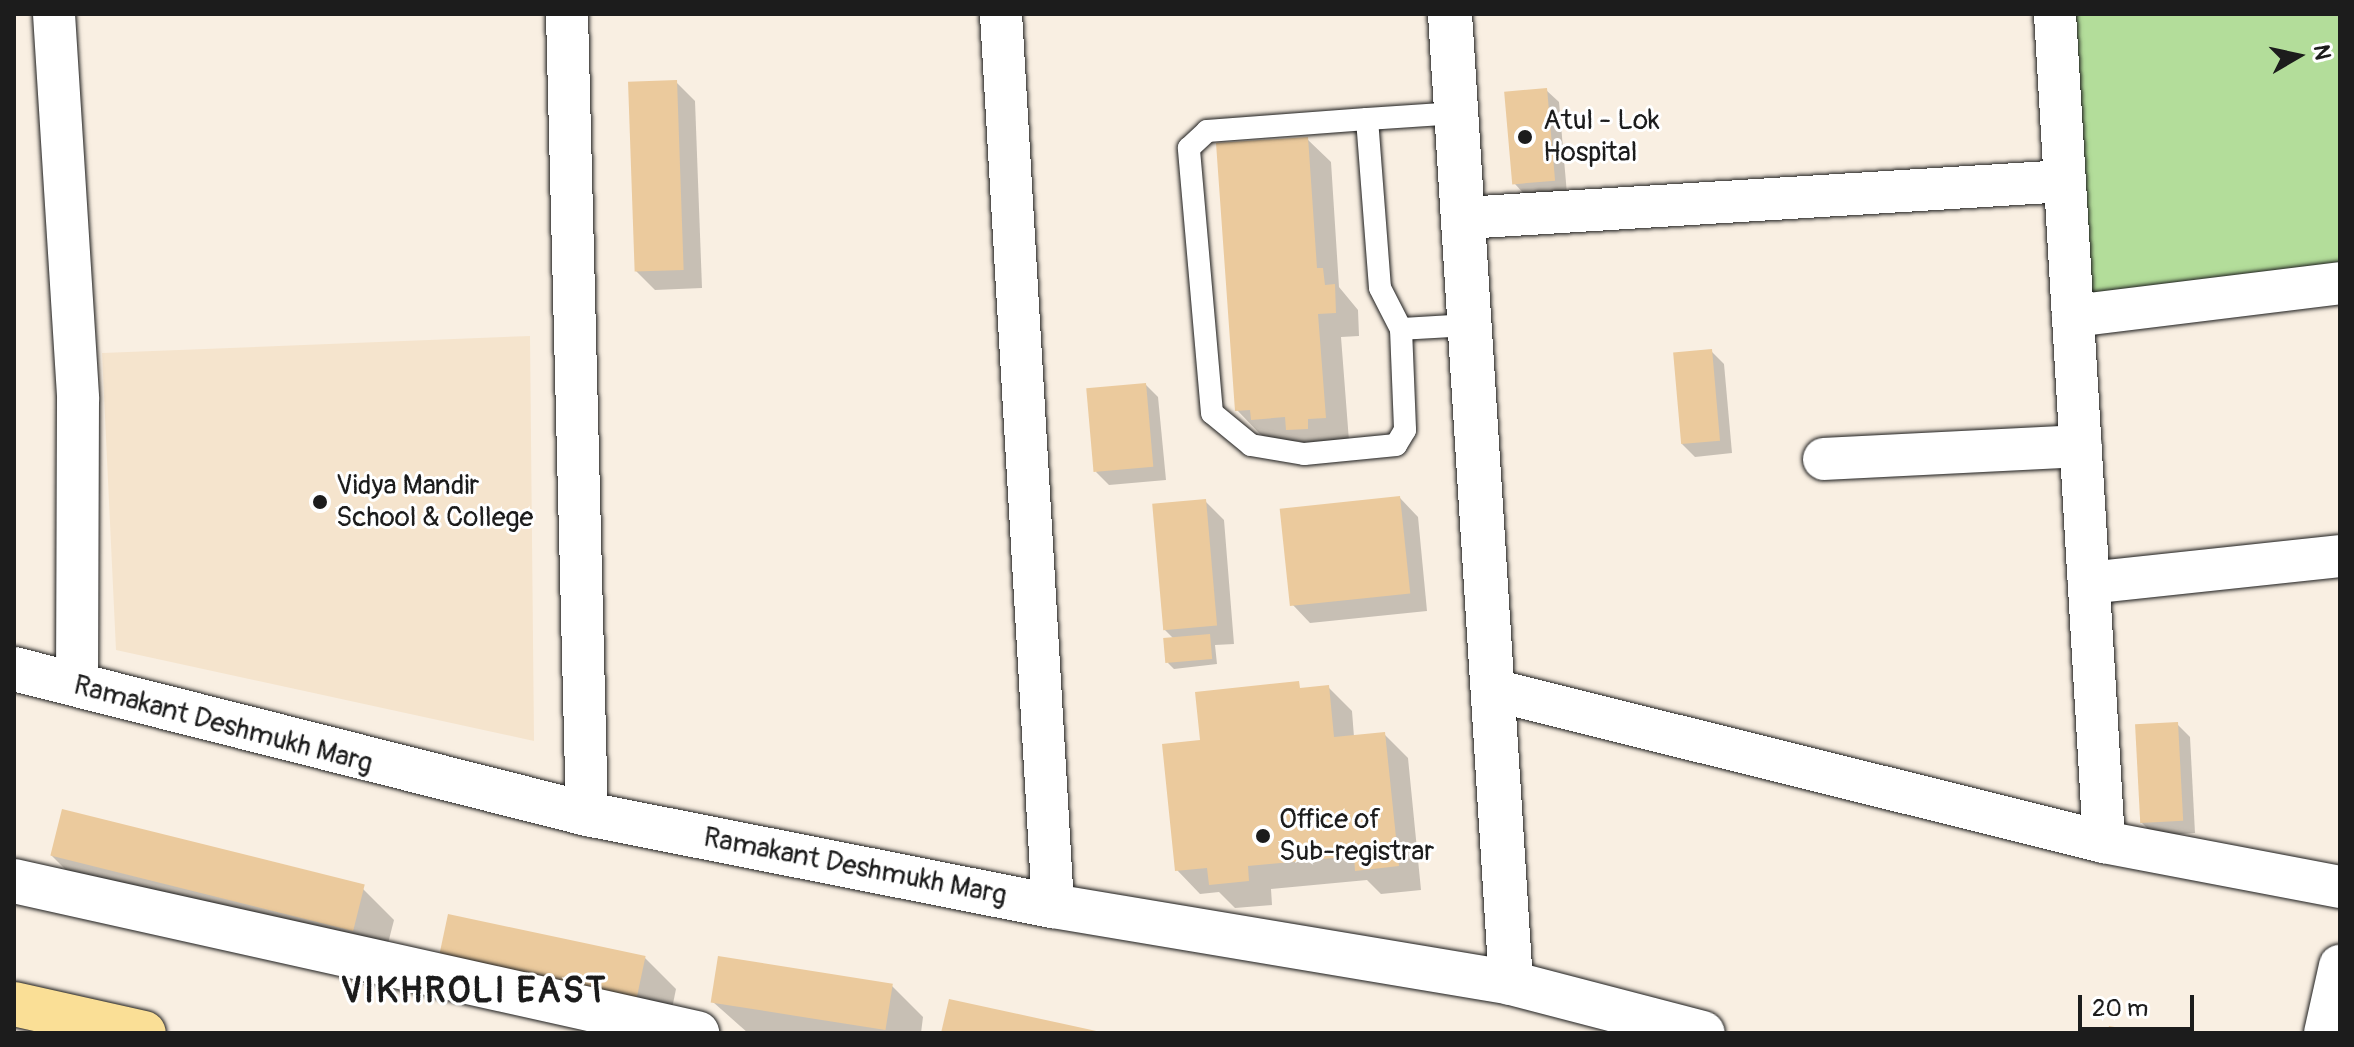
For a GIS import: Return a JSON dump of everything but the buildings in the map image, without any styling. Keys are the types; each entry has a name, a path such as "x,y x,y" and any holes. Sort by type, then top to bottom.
{"highway":[{"path":"14,1004 144,1033"}],"street":[{"path":"54,14 78,399 77,685"},
{"path":"567,14 587,814"},
{"path":"1001,14 1053,906"},
{"path":"1450,14 1511,983"},
{"path":"2055,14 2104,842"},
{"path":"1464,218 2065,181"},
{"path":"2073,316 2340,283"},
{"path":"1824,459 2081,446"},
{"path":"2089,583 2340,556"},
{"name":"Ramakant Deshmukh Marg","path":"16,678 77,685 587,814 1053,906 1511,983 1703,1033"},
{"path":"1493,690 2104,842 2340,887"},
{"path":"14,881 697,1033"},
{"path":"2325,1033 2340,966"}],"lane":[{"path":"1367,119 1380,288 1401,329 1405,430 1396,445 1291,451 1251,445 1212,413 1189,148 1207,131 1367,119 1457,113"},
{"path":"1401,329 1471,325"}],"shaded area":[{"name":"Vidya Mandir School & College","path":"530,336 534,741 116,650 102,353"}],"green space":[{"path":"2055,14 2340,14 2340,283 2073,316"}],"place":[{"name":"Atul - Lok Hospital","path":"1525,137"},
{"name":"Vidya Mandir School & College","path":"320,502"},
{"name":"Office of Sub-registrar","path":"1263,836"}],"district":[{"name":"VIKHROLI EAST","path":"474,991"}]}
